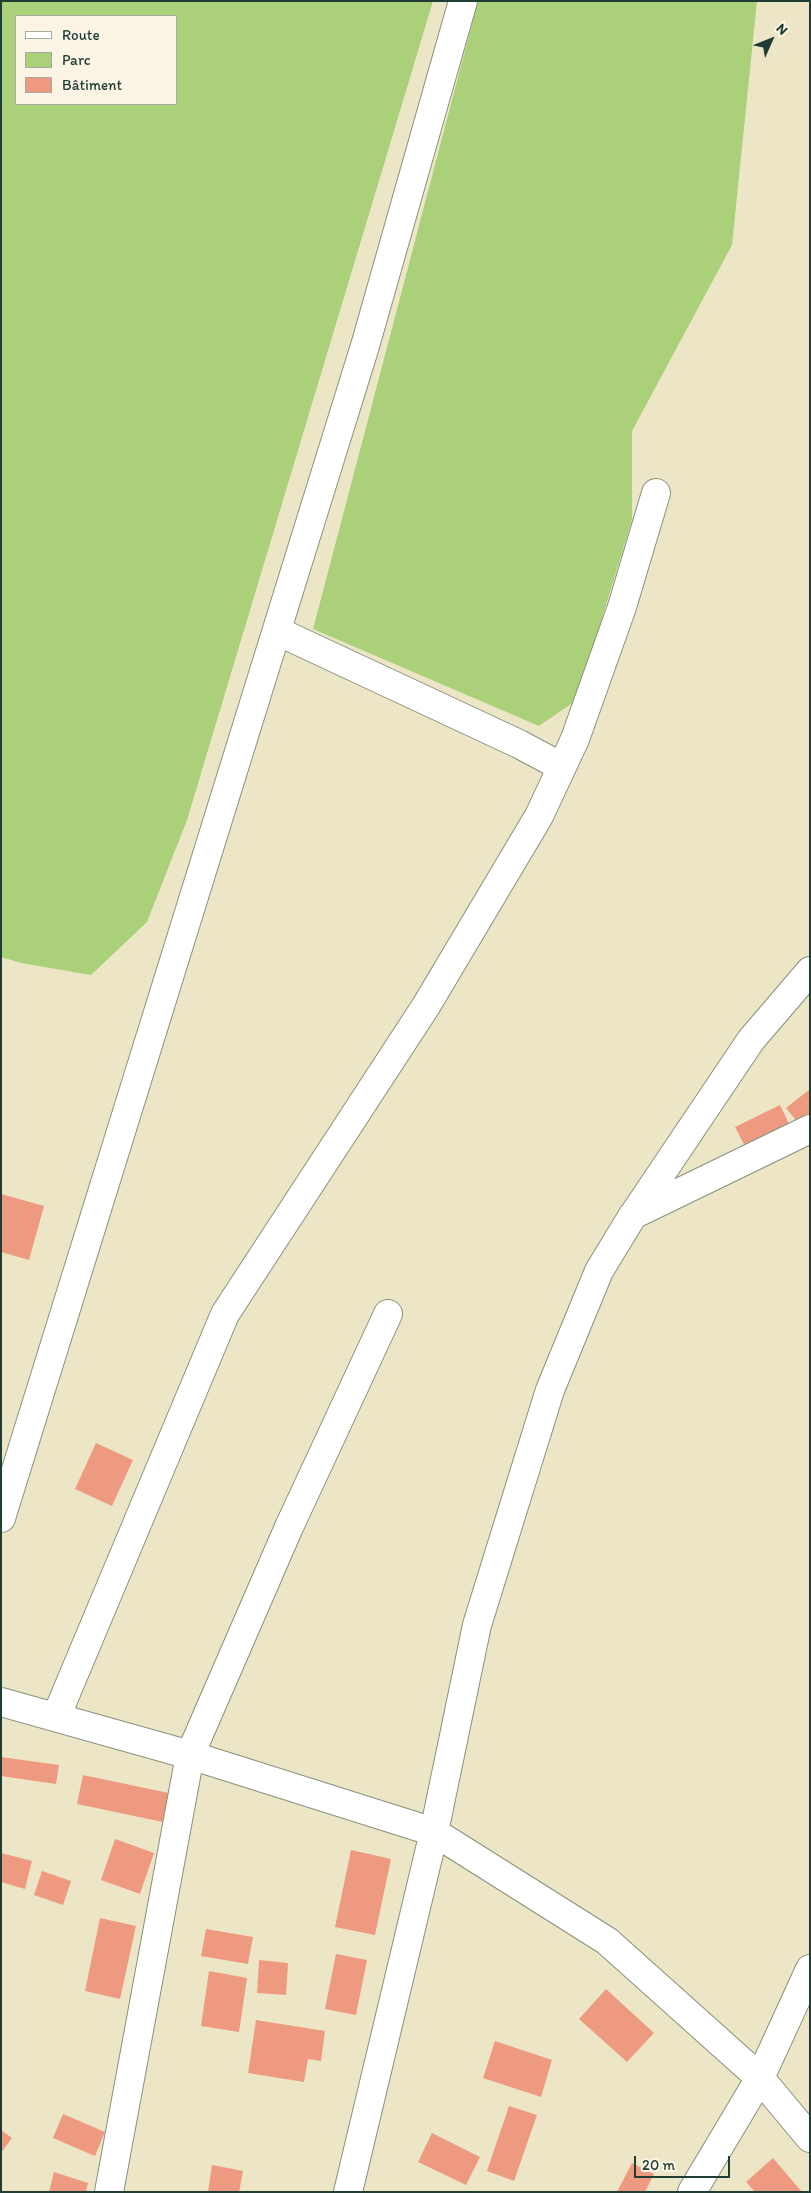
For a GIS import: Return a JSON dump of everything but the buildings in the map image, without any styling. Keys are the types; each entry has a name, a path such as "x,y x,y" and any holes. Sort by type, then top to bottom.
{"street":[{"path":"1,1518 365,346 463,1"},
{"path":"56,1717 226,1314 426,1006 539,816 575,739 622,607 656,492"},
{"path":"277,632 519,744 562,767"},
{"path":"348,2192 434,1832 477,1625 550,1390 599,1271 633,1215 750,1040 810,970"},
{"path":"633,1215 810,1129"},
{"path":"108,2192 190,1755 289,1527 388,1314"},
{"path":"1,1702 190,1755 434,1832 607,1941 760,2078 810,2138"},
{"path":"692,2192 760,2078 810,1969"}],"green space":[{"path":"1,1 433,1 187,820 147,922 91,975 21,963 1,957"},
{"path":"478,1 757,1 732,245 632,431 632,520 577,700 539,726 313,629"}]}
